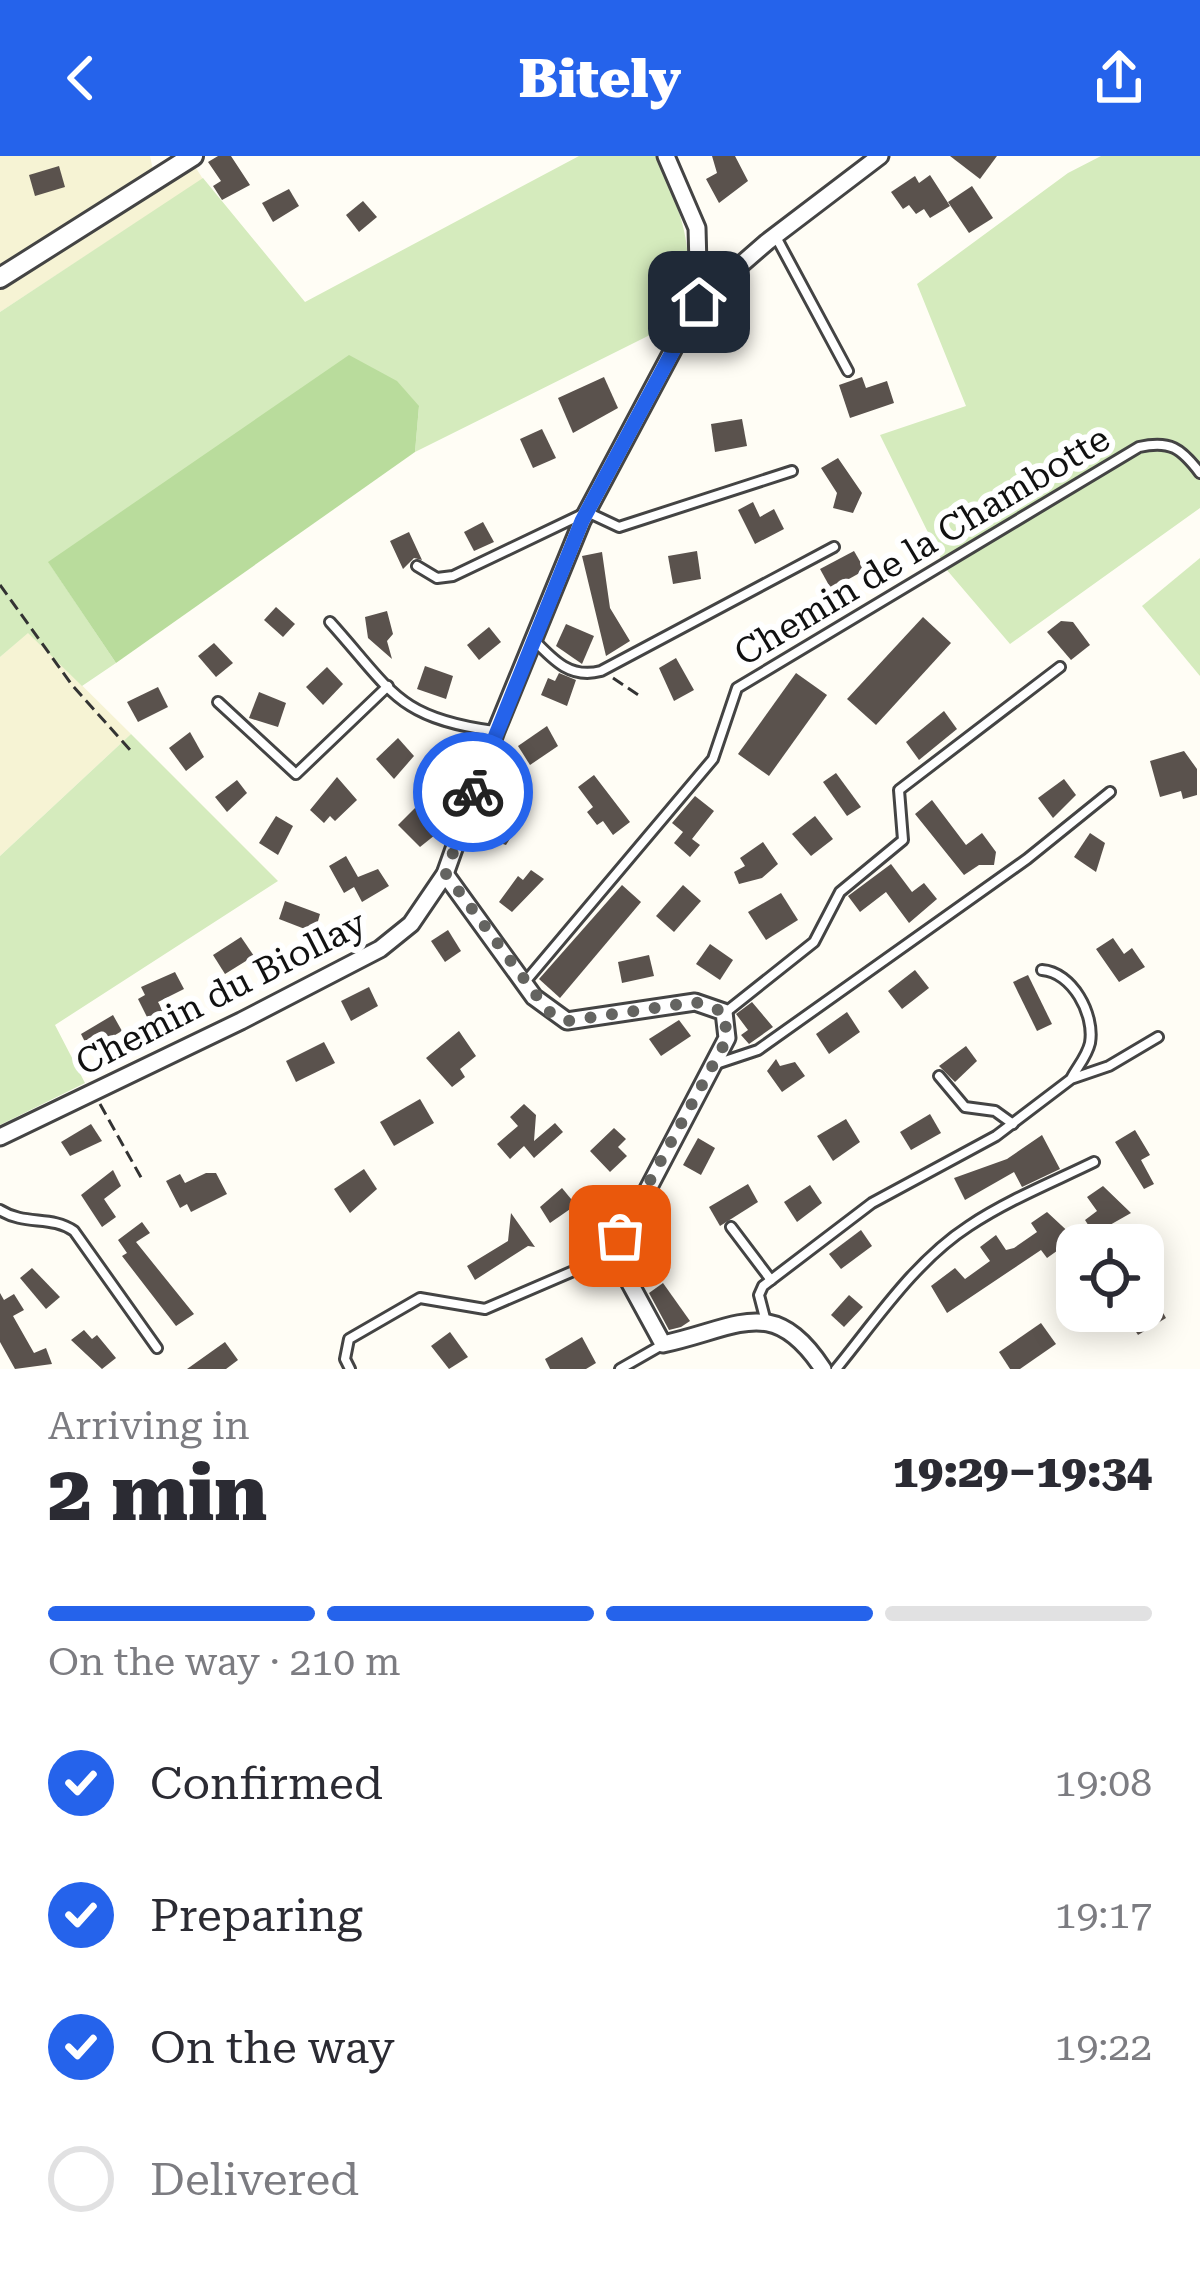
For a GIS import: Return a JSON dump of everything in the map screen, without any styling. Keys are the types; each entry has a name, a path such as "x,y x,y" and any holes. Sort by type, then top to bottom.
{"street":[{"path":"0,278 193,156"},
{"path":"666,156 697,228 699,302"},
{"path":"699,302 880,156"},
{"name":"Chemin du Biollay","path":"0,1136 380,949 411,924 446,874 496,731 586,512 699,302"},
{"path":"446,874 524,983 548,1011 567,1021 695,1002 724,1012 727,1039 614,1254 663,1344 765,1318 794,1330 824,1369"}],"lane":[{"path":"776,236 848,371"},
{"name":"Chemin de la Chambotte","path":"524,983 713,759 736,688 1139,447 1164,442 1183,450 1200,473"},
{"path":"417,566 437,578 453,576 586,512 619,527 793,471"},
{"path":"533,639 565,668 579,674 601,671 834,547"},
{"path":"330,622 409,710 440,724 496,731"},
{"path":"724,1012 814,942 840,892 903,840 899,790 1060,667"},
{"path":"218,702 296,773 388,686"},
{"path":"714,1064 758,1050 1028,859 1110,792"},
{"path":"765,1318 759,1295 770,1280 872,1203 1013,1124 1071,1078 1088,1050 1088,1018 1066,980 1042,970"},
{"path":"1071,1078 1109,1066 1159,1037"},
{"path":"939,1076 965,1107 995,1111 1013,1124"},
{"path":"836,1369 885,1305 951,1239 1094,1162"},
{"path":"0,1210 17,1221 63,1223 74,1231 157,1348"},
{"path":"731,1227 770,1280"},
{"path":"350,1369 345,1359 349,1339 420,1298 485,1309 614,1254"},
{"path":"620,1369 663,1344"}],"path":[{"path":"0,585 71,685 132,752"},
{"path":"601,671 640,695"},
{"path":"94,1091 143,1181"}],"shaded area":[{"path":"0,156 150,156 153,170 0,267"},
{"path":"194,165 203,179 0,312 0,290"},
{"path":"28,632 131,734 0,856 0,657"}],"green space":[{"path":"579,156 656,156 681,217 688,258 684,300 676,322 415,452 419,406 49,563 116,663 82,686 28,633 0,657 0,312 203,178 305,302"},
{"path":"1101,156 1200,156 1200,508 1010,644 946,569 880,435 966,406 917,284 1068,173"},
{"path":"349,355 397,381 419,406 415,452 116,663 48,562"},
{"path":"1200,558 1200,676 1142,606"},
{"path":"131,734 278,881 55,1025 85,1083 0,1125 0,856"}],"building":[{"path":"231,156 250,185 222,200 213,186 221,181 208,162"},
{"path":"712,156 735,156 748,181 719,203 706,179 717,173"},
{"path":"950,156 997,156 980,179"},
{"path":"59,166 65,187 35,196 29,175"},
{"path":"930,175 950,206 930,218 924,209 916,214 909,205 903,209 891,192 915,176 919,183"},
{"path":"972,186 993,218 969,233 948,202"},
{"path":"289,189 299,206 273,222 262,203"},
{"path":"363,201 377,217 359,232 346,215"},
{"path":"604,377 618,408 573,433 558,398"},
{"path":"862,377 866,388 887,381 894,403 850,418 839,385"},
{"path":"742,419 747,446 715,452 711,424"},
{"path":"542,429 556,458 533,468 520,439"},
{"path":"838,458 862,493 853,513 833,508 837,493 821,468"},
{"path":"753,502 760,517 774,509 784,529 755,544 738,510"},
{"path":"483,522 494,542 474,551 464,532"},
{"path":"409,532 422,560 414,558 403,569 390,541"},
{"path":"697,551 701,579 673,584 668,556"},
{"path":"854,551 865,570 831,589 820,569"},
{"path":"602,552 610,608 630,641 606,656 582,556"},
{"path":"276,607 295,624 283,637 264,620"},
{"path":"387,611 392,659 368,638 365,617"},
{"path":"923,617 951,643 876,725 847,699"},
{"path":"1061,621 1073,622 1090,645 1071,660 1047,632"},
{"path":"566,624 594,636 582,664 556,646"},
{"path":"489,627 501,642 479,660 467,645"},
{"path":"214,643 233,663 216,677 198,656"},
{"path":"676,658 694,690 674,701 659,668"},
{"path":"425,666 453,676 446,699 417,689"},
{"path":"327,667 343,684 323,705 306,687"},
{"path":"559,673 576,680 567,706 541,695 548,678 555,681"},
{"path":"796,673 827,695 769,776 738,754"},
{"path":"158,687 168,707 138,722 127,702"},
{"path":"259,692 286,703 278,727 249,718"},
{"path":"944,711 957,729 919,760 906,742"},
{"path":"547,726 558,746 530,765 518,746"},
{"path":"190,732 204,757 186,771 169,748"},
{"path":"398,738 414,756 394,779 376,759"},
{"path":"1184,751 1197,769 1197,795 1183,799 1181,791 1160,797 1150,761"},
{"path":"836,773 861,807 847,816 823,782"},
{"path":"594,775 630,822 613,835 603,821 597,825 587,812 593,807 578,787"},
{"path":"337,777 357,800 335,821 330,816 324,823 310,810"},
{"path":"1064,779 1076,795 1053,818 1038,798"},
{"path":"237,780 247,793 227,812 215,797"},
{"path":"695,796 714,811 692,839 700,845 690,857 674,843 683,832 672,823"},
{"path":"932,800 966,845 982,833 996,852 994,865 979,865 964,875 915,814"},
{"path":"500,804 525,815 506,845 478,836"},
{"path":"433,806 450,823 420,847 398,825 415,808 425,813"},
{"path":"276,816 293,826 278,855 259,843"},
{"path":"815,816 833,839 811,856 792,834"},
{"path":"1090,833 1105,843 1096,872 1074,857"},
{"path":"763,842 778,864 762,878 739,884 734,872 745,866 740,858"},
{"path":"346,856 358,877 378,869 389,886 362,902 354,887 344,893 329,866"},
{"path":"891,864 912,892 924,883 937,899 909,923 886,892 860,912 848,896"},
{"path":"531,870 544,879 512,912 499,902 518,876 523,880"},
{"path":"622,885 641,902 560,998 539,979"},
{"path":"683,885 701,901 674,932 656,916"},
{"path":"781,893 798,920 766,940 748,912"},
{"path":"285,901 320,914 316,928 310,931 279,919"},
{"path":"448,930 461,951 445,962 431,941"},
{"path":"241,937 254,956 225,974 213,955"},
{"path":"1113,938 1124,954 1132,948 1145,967 1119,982 1096,949"},
{"path":"710,944 733,960 720,980 696,964"},
{"path":"649,955 654,976 622,983 618,962"},
{"path":"915,970 929,988 902,1009 888,991"},
{"path":"175,972 184,989 158,1002 165,1015 150,1023 138,999 145,995 141,987"},
{"path":"1028,975 1052,1024 1037,1031 1013,982"},
{"path":"369,987 378,1006 351,1021 341,1001"},
{"path":"752,1002 773,1027 749,1044 741,1035 748,1030 736,1014"},
{"path":"847,1012 860,1032 829,1054 816,1034"},
{"path":"113,1015 122,1031 89,1050 81,1034"},
{"path":"679,1020 691,1036 661,1056 649,1039"},
{"path":"459,1031 476,1056 460,1069 465,1077 452,1087 426,1058"},
{"path":"324,1042 335,1063 296,1082 286,1061"},
{"path":"966,1046 977,1061 955,1082 939,1066"},
{"path":"776,1059 780,1066 795,1062 805,1076 782,1092 767,1071"},
{"path":"420,1099 434,1123 394,1146 380,1122"},
{"path":"524,1104 536,1115 534,1141 555,1123 563,1132 534,1158 524,1146 510,1159 497,1144 518,1126 510,1117"},
{"path":"930,1114 941,1133 911,1150 900,1132"},
{"path":"846,1119 860,1142 833,1161 817,1136"},
{"path":"91,1124 102,1141 70,1156 61,1142"},
{"path":"614,1128 626,1139 618,1147 627,1156 610,1172 590,1151"},
{"path":"1135,1130 1150,1155 1141,1160 1154,1184 1144,1189 1115,1142"},
{"path":"1042,1135 1060,1169 1022,1187 1014,1172 965,1200 954,1178 1007,1159"},
{"path":"698,1138 715,1148 701,1175 683,1165"},
{"path":"364,1169 377,1189 350,1213 334,1189"},
{"path":"113,1170 121,1186 104,1199 116,1217 102,1227 81,1195"},
{"path":"216,1173 227,1194 191,1212 187,1204 180,1208 166,1181 180,1174 185,1183"},
{"path":"748,1184 758,1202 720,1226 709,1207"},
{"path":"810,1185 822,1203 797,1222 784,1202"},
{"path":"1103,1186 1131,1213 1112,1224 1088,1224 1085,1220 1097,1211 1087,1197"},
{"path":"562,1188 576,1205 550,1223 540,1207"},
{"path":"1047,1212 1060,1224 1056,1224 1056,1252 1047,1258 1041,1250 947,1313 931,1286 955,1268 965,1279 990,1261 980,1247 996,1235 1006,1250 1014,1248 1037,1232 1031,1223"},
{"path":"511,1213 535,1247 528,1246 475,1280 467,1266 508,1241"},
{"path":"142,1222 150,1233 136,1242 194,1314 176,1326 122,1256 127,1253 118,1240"},
{"path":"861,1230 872,1246 841,1269 829,1254"},
{"path":"32,1268 60,1297 46,1309 20,1278"},
{"path":"663,1283 690,1321 681,1327 669,1330 649,1293"},
{"path":"0,1293 4,1300 14,1294 24,1310 13,1316 34,1353 46,1348 52,1364 15,1369 0,1342"},
{"path":"849,1295 863,1307 844,1327 831,1315"},
{"path":"1041,1323 1056,1344 1020,1369 1010,1369 999,1352"},
{"path":"84,1330 92,1339 97,1335 116,1358 102,1369 71,1340"},
{"path":"450,1332 468,1357 449,1369 431,1346"},
{"path":"582,1337 596,1363 586,1369 550,1369 545,1359"},
{"path":"225,1342 238,1360 226,1369 187,1369"}],"way so far":[{"path":"473,792 446,874 548,1011 567,1021 695,1002 724,1012 727,1039 620,1236"}],"route":[{"path":"473,792 582,521 699,302"}]}
